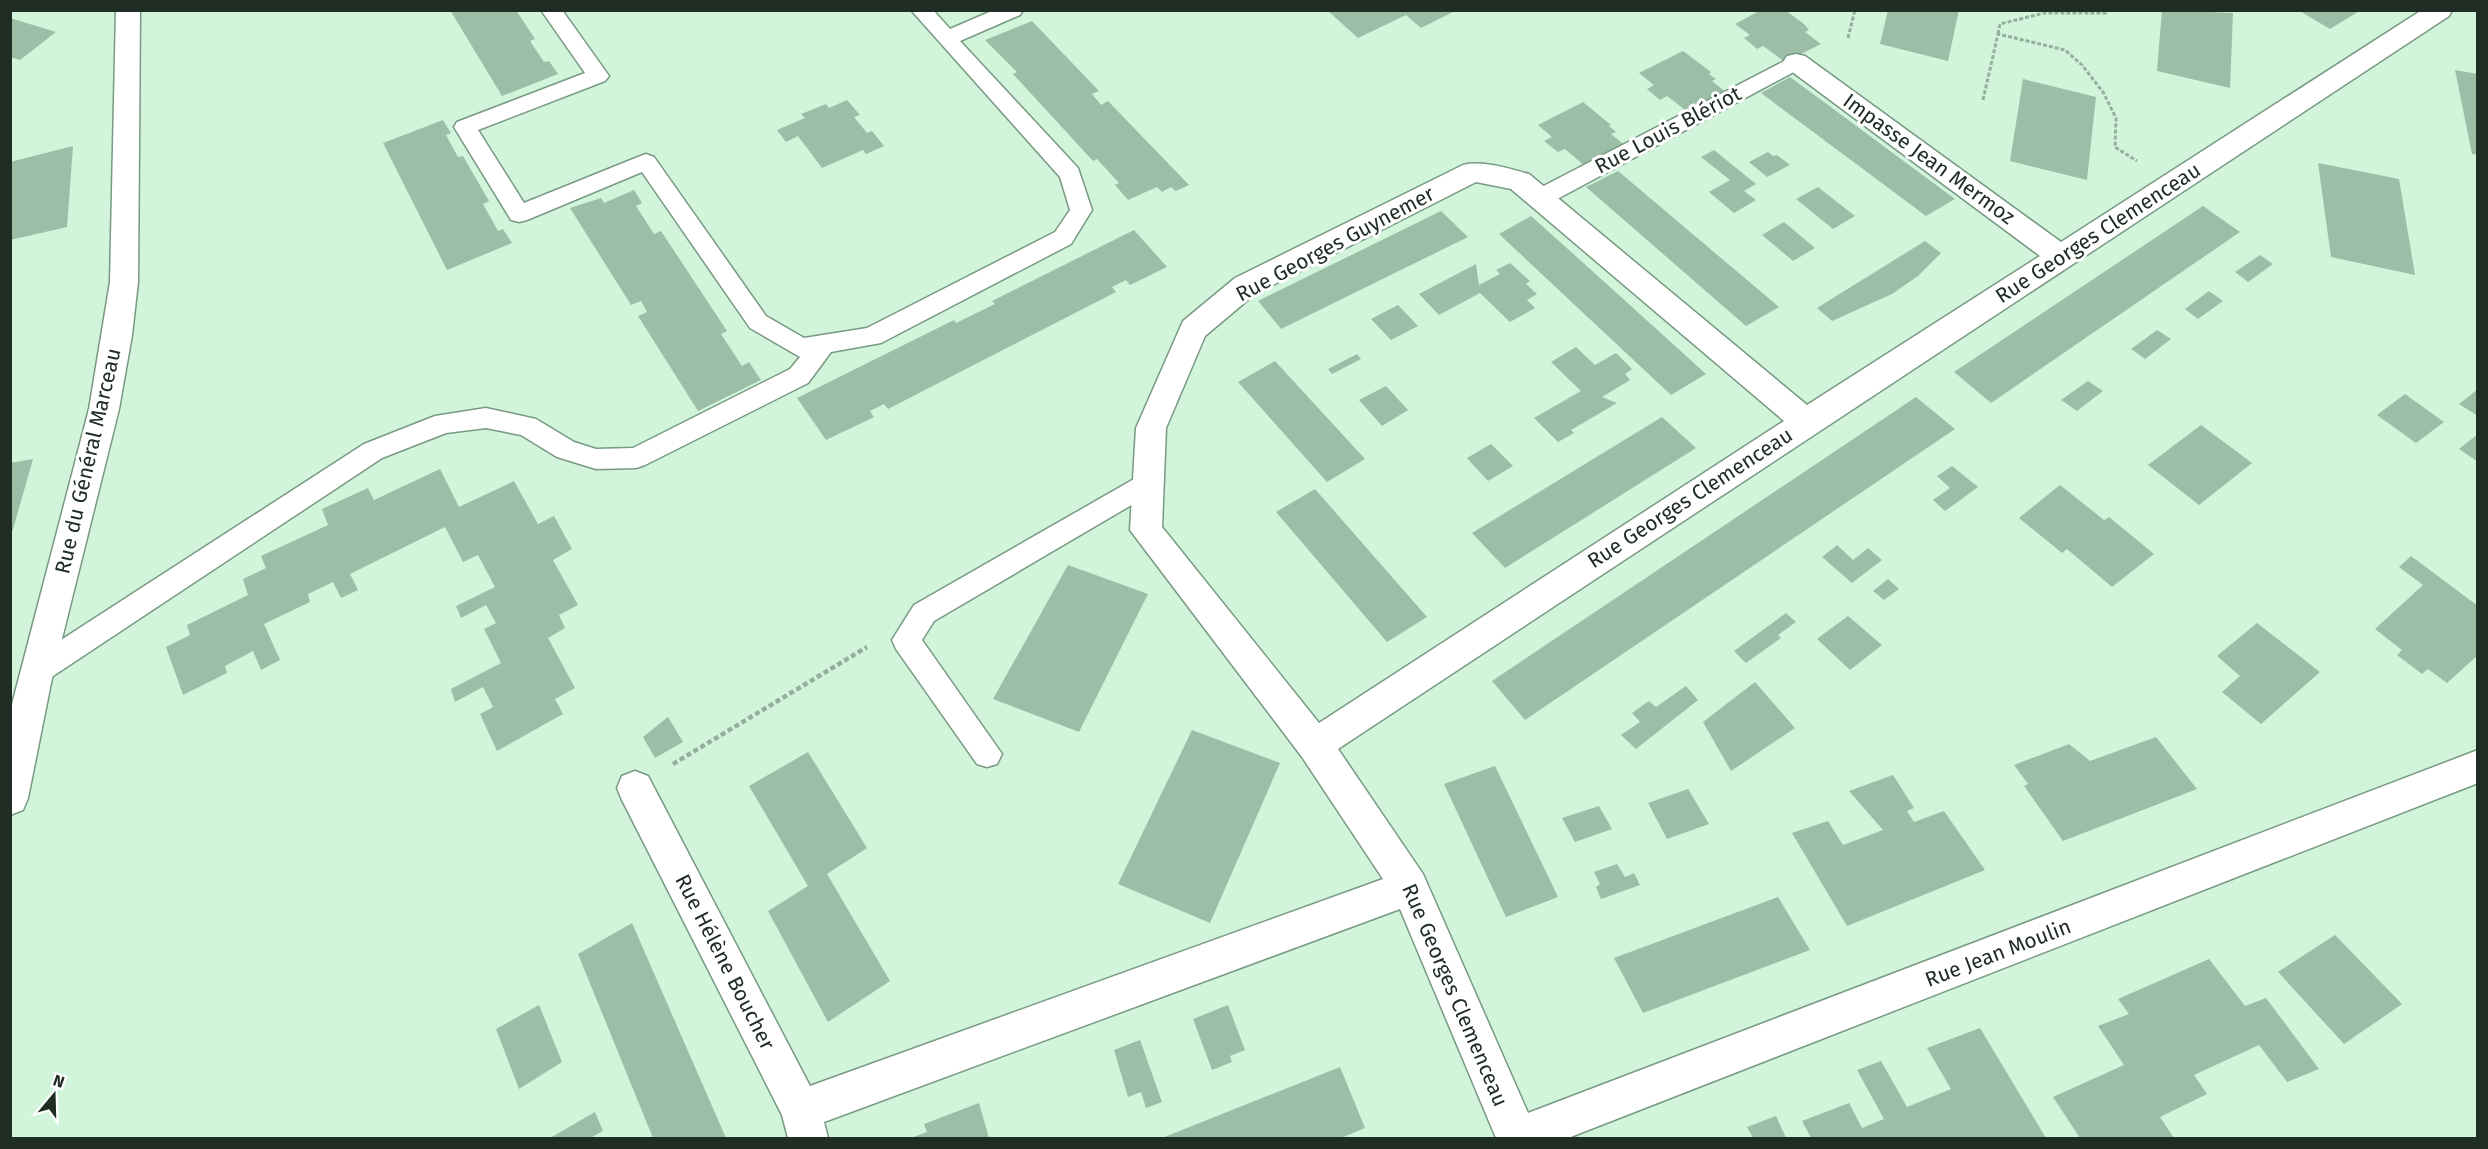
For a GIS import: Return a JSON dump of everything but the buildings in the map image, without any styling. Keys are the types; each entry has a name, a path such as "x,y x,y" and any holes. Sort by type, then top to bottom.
{"street":[{"name":"Rue du Général Marceau","path":"10,798 37,671 104,410 121,303 124,282 128,10"},
{"name":"Rue Georges Clemenceau","path":"1519,1138 1510,1123 1410,887 1315,745 1806,422 2440,10"},
{"name":"Impasse Jean Mermoz","path":"1796,62 2061,257"},
{"name":"Rue Georges Guynemer","path":"1315,745 1146,530 1150,428 1193,329 1245,286 1473,172 1519,181 1806,422"},
{"name":"Rue Jean Moulin","path":"1519,1138 2478,766"},
{"name":"Rue Hélène Boucher","path":"635,788 805,1124"},
{"path":"805,1124 1410,887"}],"lane":[{"path":"551,10 598,76 465,127 519,214 646,162 758,322 801,348 872,336 1064,238 1081,210 1070,174 921,10"},
{"path":"946,39 1013,10"},
{"name":"Rue Louis Blériot","path":"1540,198 1796,62"},
{"path":"37,671 373,451 444,423 486,418 527,426 566,450 596,459 636,458 799,376 824,344"},
{"path":"987,754 906,640 924,613 1148,482"}],"path":[{"path":"1848,38 1855,10"},
{"path":"1983,100 2000,24 2044,13 2086,15 2106,13 2109,10"},
{"path":"1998,34 2065,50 2082,65 2103,92 2116,118 2115,147 2173,184"},
{"path":"635,788 924,613"}]}
